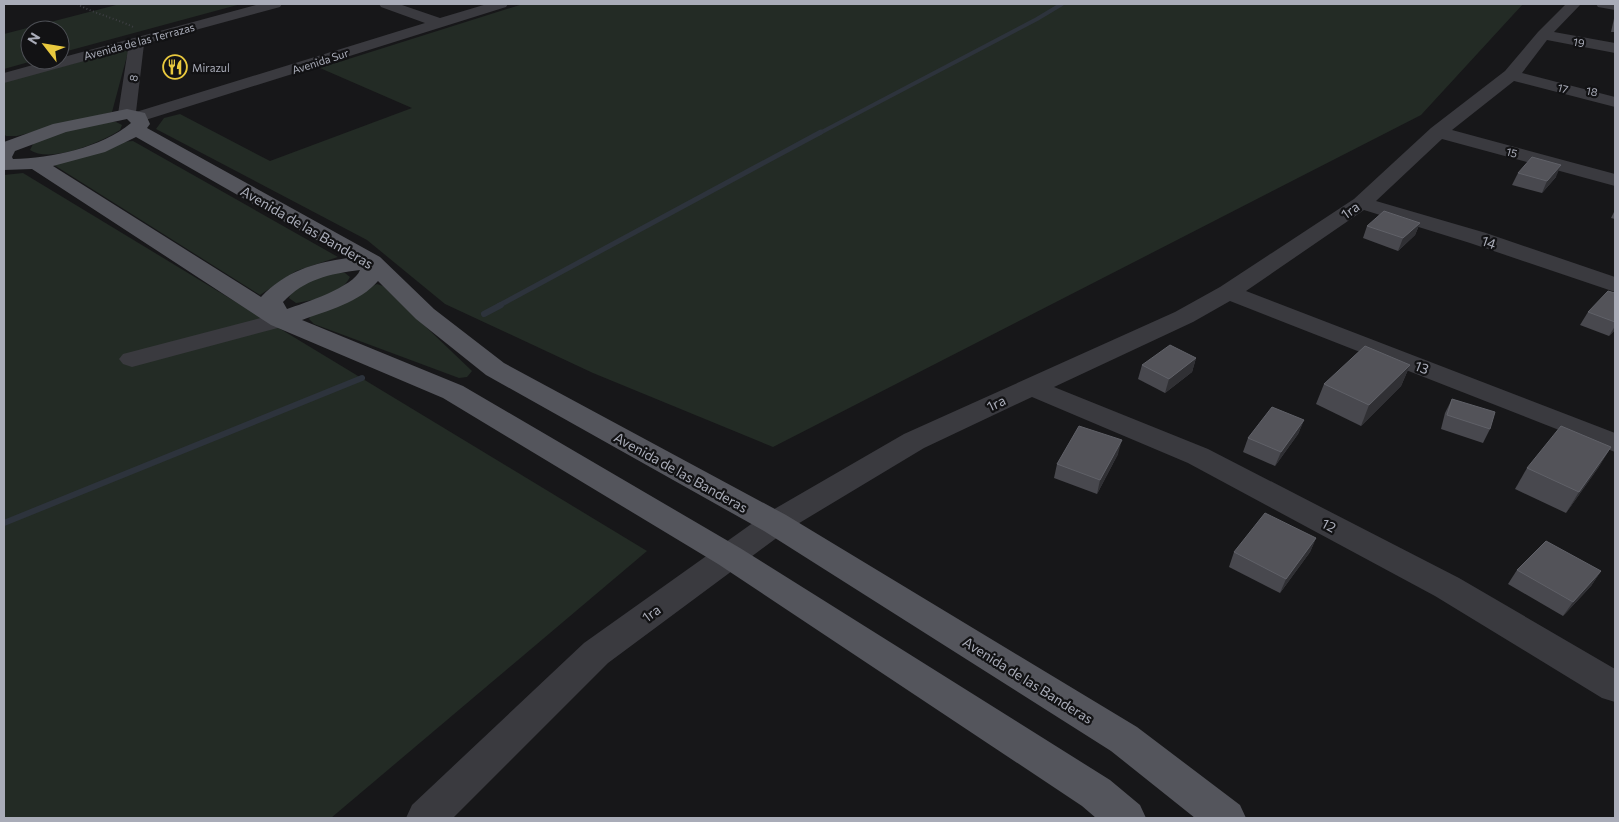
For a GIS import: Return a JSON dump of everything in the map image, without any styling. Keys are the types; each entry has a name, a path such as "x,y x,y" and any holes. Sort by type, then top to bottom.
{"main road":[{"name":"Avenida Sur","path":"5,156 30,138 60,128 97,119 134,121"},
{"name":"Avenida Sur","path":"5,156 37,164 112,142 134,121"},
{"name":"Avenida de las Banderas","path":"134,121 372,262 425,314 495,369 775,523 1124,739 1226,818"},
{"path":"37,164 280,320 453,392 729,556 1096,793 1126,818"},
{"path":"372,262 370,274 337,299 280,320 270,300 290,283 315,271 372,262"}],"street":[{"name":"Avenida de las Terrazas","path":"4,78 275,4"},
{"path":"386,4 440,23"},
{"name":"Avenida Sur","path":"134,121 501,4"},
{"name":"1ra","path":"426,818 596,653 775,523 914,441 1184,317 1228,292 1361,203 1438,132 1511,74 1543,35 1574,4"},
{"path":"1603,4 1615,6"},
{"name":"19","path":"1543,35 1615,48"},
{"name":"8","path":"134,121 137,41"},
{"name":"18","path":"1511,74 1615,96"},
{"name":"17","path":"1511,74 1615,102"},
{"name":"15","path":"1438,132 1615,180"},
{"name":"14","path":"1361,203 1478,238 1615,285"},
{"name":"13","path":"1228,292 1615,443"},
{"path":"132,358 280,320"},
{"name":"12","path":"1031,387 1198,456 1447,587 1615,686"}],"path":[{"path":"77,4 93,13 117,18 157,36"}],"shaded area":[{"path":"120,4 241,4 70,50 70,20 58,20"},
{"path":"523,4 1523,4 1421,115 773,447 593,373 445,304 367,240 156,129 164,118 180,114 270,161 412,108 320,68"},
{"path":"20,30 20,64 4,69 4,34"},
{"path":"124,50 128,52 112,112 17,136 6,136 4,134 4,82 49,70 70,70 70,64"},
{"path":"116,122 122,125 120,130 76,150 63,153 39,154 30,150 34,142 62,132"},
{"path":"133,141 338,257 296,271 260,295 54,165 121,142"},
{"path":"23,173 647,551 331,818 4,818 4,175"},
{"path":"335,272 345,273 350,277 334,293 296,303 289,298 292,292 302,284"},
{"path":"377,284 383,286 472,371 467,377 459,378 314,324 309,319 312,314"}],"building":[{"path":"1532,157 1561,165 1547,181 1518,173"},
{"path":"1384,211 1420,223 1403,238 1367,226"},
{"path":"1608,291 1615,293 1615,322 1588,312"},
{"path":"1170,345 1196,358 1169,379 1142,365"},
{"path":"1365,346 1410,365 1369,405 1324,384"},
{"path":"1452,399 1495,412 1490,429 1447,415"},
{"path":"1272,407 1304,420 1281,452 1248,438"},
{"path":"1079,426 1122,440 1100,480 1057,464"},
{"path":"1561,426 1611,447 1579,492 1527,468"},
{"path":"1265,513 1316,538 1286,579 1234,552"},
{"path":"1546,541 1601,571 1573,602 1517,570"}],"waterway":[{"path":"818,134 1062,4"},
{"path":"498,306 821,132"},
{"path":"484,314 501,305"},
{"path":"4,523 362,378"}],"place":[{"name":"Mirazul","path":"175,67"}]}
